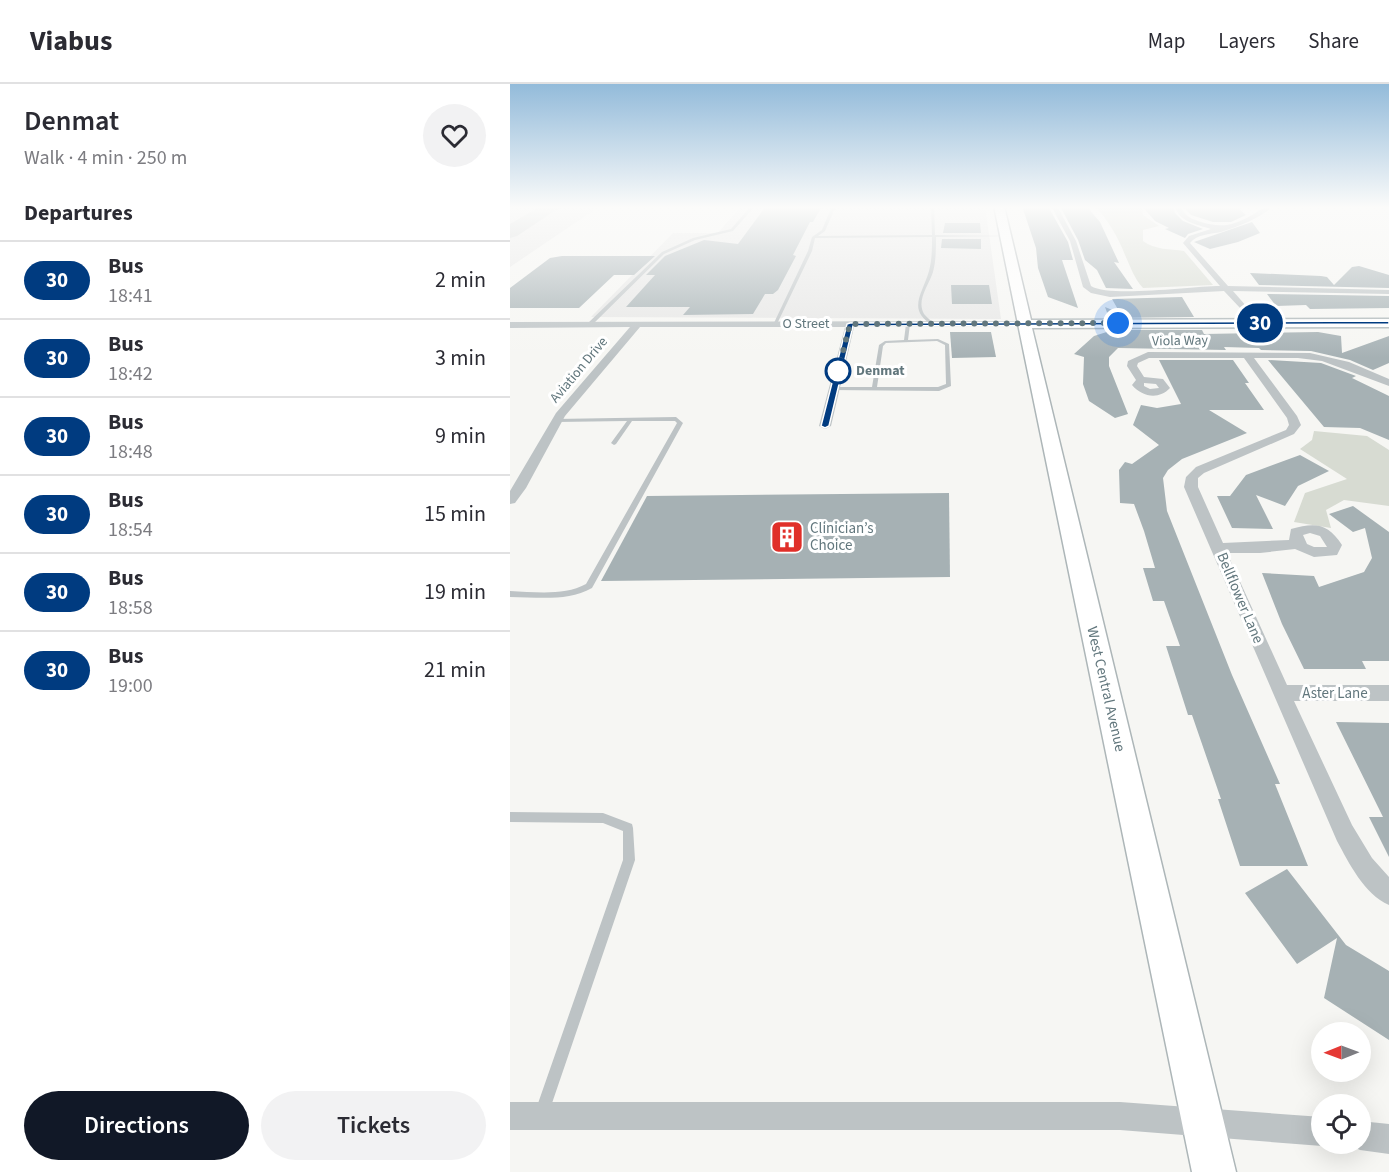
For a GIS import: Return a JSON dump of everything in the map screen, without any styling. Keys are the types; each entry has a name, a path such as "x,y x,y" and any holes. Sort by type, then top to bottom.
{"main road":[{"name":"West Central Avenue","path":"1010,257 1214,1172"},
{"name":"O Street","path":"1025,324 1389,323"}],"street":[{"path":"1078,257 1089,290 1106,294 1227,289 1389,292"},
{"path":"1198,257 1257,323"},
{"path":"1359,284 1369,292"},
{"path":"825,426 850,324"},
{"name":"O Street","path":"510,325 1025,324"},
{"name":"Aviation Drive","path":"510,500 557,420 637,325"},
{"name":"Viola Way","path":"1141,380 1132,366 1139,357 1247,355 1328,358 1386,379"},
{"name":"Bellflower Lane","path":"1247,355 1293,418 1294,425 1290,432 1200,470 1192,477 1191,487 1281,693 1359,860 1378,884 1389,893"},
{"path":"1218,548 1260,548 1298,544"},
{"name":"Aster Lane","path":"1281,693 1389,693"},
{"path":"510,1116 1120,1116 1311,1131"},
{"path":"1371,1137 1389,1139"}],"lane":[{"path":"589,325 659,257"},
{"path":"775,324 807,257"},
{"path":"931,257 930,272 922,291 920,309 922,316 933,324"},
{"path":"906,341 908,324"},
{"path":"834,389 874,389 939,389 949,385 947,344 944,341 885,342 881,345 874,389"},
{"path":"510,594 570,594 582,592 589,586 680,423 676,418 557,420"},
{"path":"614,442 631,419"},
{"path":"510,818 603,818 628,828 629,860 540,1116"}],"shaded area":[{"path":"510,257 525,257 510,267"},
{"path":"650,257 992,257 1001,319 591,317"},
{"path":"1126,257 1189,257 1213,285 1143,288"},
{"path":"1314,431 1367,436 1389,450 1389,506 1344,500 1326,510 1331,528 1294,522 1305,493 1347,479 1300,449 1312,440"}],"building":[{"path":"654,257 634,275 614,275 579,308 510,308 510,288 550,258"},
{"path":"664,257 796,257 778,290 773,294 765,294 753,314 683,315 690,307 626,307 655,275 646,275"},
{"path":"1037,257 1072,257 1073,260 1062,260 1078,308 1048,297 1038,268"},
{"path":"1084,257 1116,257 1119,263 1114,262 1133,289 1106,288 1097,270"},
{"path":"1359,266 1389,275 1389,288 1259,285 1250,273 1321,276 1327,277 1334,285 1352,267"},
{"path":"951,285 989,285 992,304 952,304"},
{"path":"1267,294 1389,296 1389,308 1310,309 1306,305 1276,306"},
{"path":"1182,297 1194,317 1109,318 1105,307 1120,313 1112,299"},
{"path":"1113,330 1202,330 1204,334 1318,332 1341,336 1342,353 1389,336 1389,363 1373,370 1350,360 1311,351 1224,347 1226,350 1118,348 1109,357 1109,366 1128,414 1115,418 1089,401 1083,384 1084,357 1074,354 1094,336"},
{"path":"950,332 991,332 996,357 952,358"},
{"path":"1159,360 1233,360 1249,383 1245,383 1264,410 1209,410 1247,433 1182,459 1168,470 1163,478 1167,511 1232,675 1280,784 1275,784 1308,866 1240,866 1218,799 1221,799 1192,715 1188,715 1166,646 1180,646 1164,601 1153,601 1143,568 1155,568 1144,531 1134,504 1120,503 1119,470 1125,462 1132,464 1159,445 1133,425 1141,405 1157,408 1181,404"},
{"path":"1268,360 1321,363 1356,376 1352,378 1389,396 1389,440 1360,428 1324,427"},
{"path":"1300,455 1329,471 1298,486 1285,506 1256,495 1273,529 1232,528 1217,496 1230,496 1246,475"},
{"name":"Clinician’s Choice","path":"949,493 950,577 601,581 647,496"},
{"path":"1353,506 1389,532 1389,661 1362,661 1366,669 1304,669 1282,624 1262,573 1314,576 1319,587 1364,572 1372,558 1365,528 1353,532 1329,514"},
{"path":"1336,722 1389,723 1389,857 1369,817 1383,817"},
{"path":"1287,869 1346,945 1389,971 1389,1040 1371,1028 1371,1022 1361,1022 1324,998 1337,938 1297,964 1245,893"}],"bus line":[{"name":"30","path":"825,426 850,324 1389,323"}],"place":[{"name":"Denmat","path":"838,371"},
{"name":"Clinician’s Choice","path":"787,537"}],"route":[{"path":"838,371 850,324 1118,323"}]}
